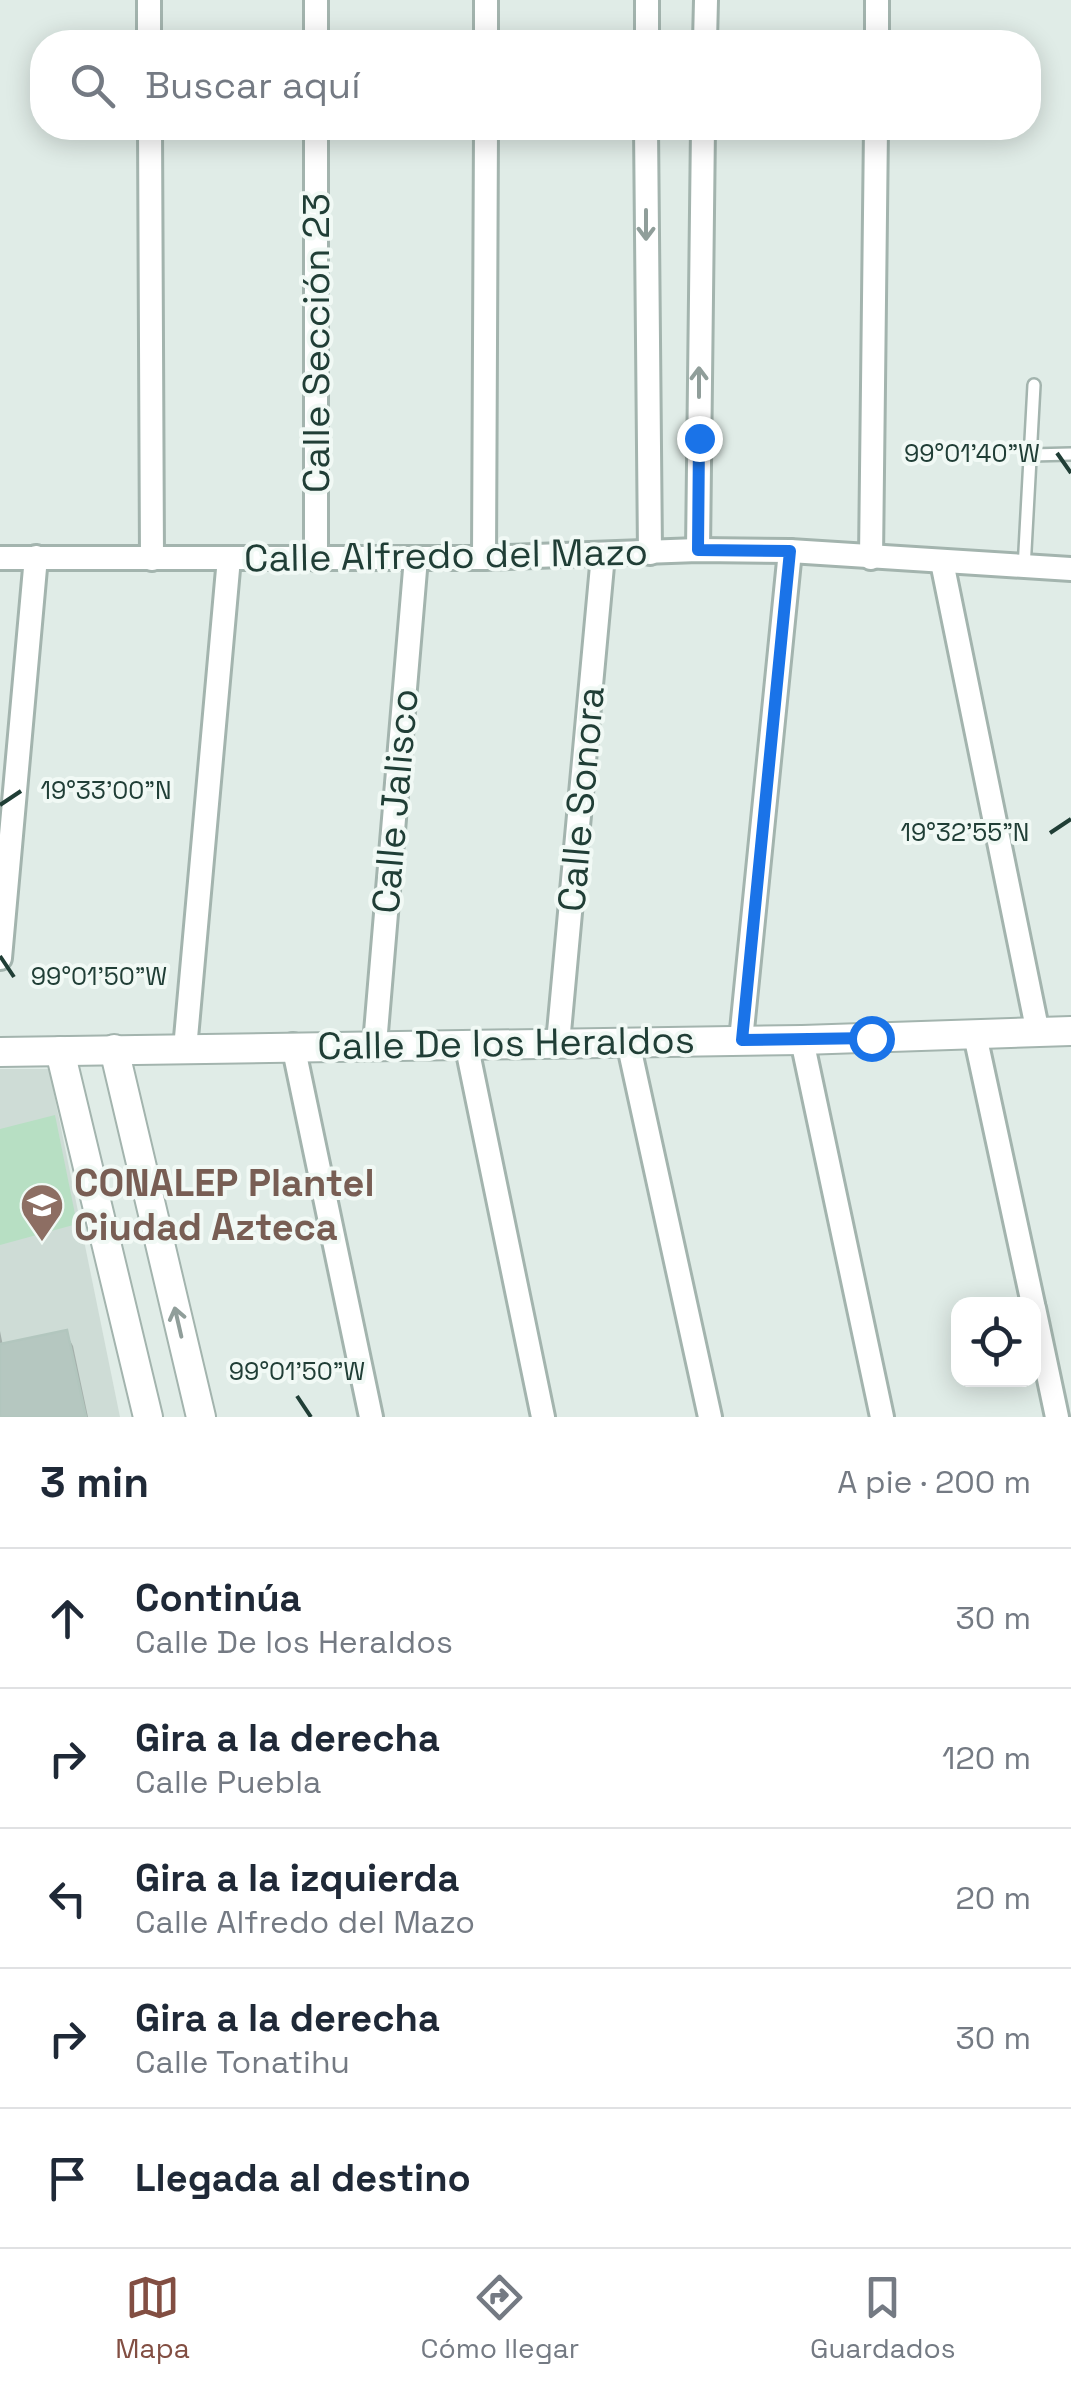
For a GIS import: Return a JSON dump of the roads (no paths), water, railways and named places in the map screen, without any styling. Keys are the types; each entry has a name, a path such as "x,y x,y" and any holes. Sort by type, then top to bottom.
{"street":[{"path":"149,0 149,30"},
{"path":"316,0 316,30"},
{"path":"486,0 486,30"},
{"path":"647,0 647,30"},
{"path":"705,30 706,0"},
{"path":"877,30 878,0"},
{"path":"150,140 152,559"},
{"name":"Calle Sección 23","path":"316,140 316,560"},
{"path":"484,558 486,140"},
{"path":"646,140 650,552"},
{"path":"698,550 703,140"},
{"path":"872,558 876,140"},
{"path":"742,1040 790,551"},
{"name":"Calle Alfredo del Mazo","path":"0,558 316,560 790,551 1071,570"},
{"name":"Calle Sonora","path":"558,1043 603,555"},
{"path":"0,958 36,557"},
{"path":"184,1049 229,558"},
{"name":"Calle Jalisco","path":"374,1044 416,558"},
{"path":"942,562 1038,1032"},
{"name":"Calle De los Heraldos","path":"0,1052 802,1040 1071,1031"},
{"path":"974,1035 1031,1297"},
{"path":"802,1040 882,1417"},
{"path":"628,1042 710,1417"},
{"path":"466,1043 542,1417"},
{"path":"293,1045 370,1417"},
{"path":"114,1049 201,1417"},
{"path":"60,1051 148,1417"},
{"path":"1041,1343 1057,1417"}],"lane":[{"path":"1024,569 1034,385"},
{"path":"1030,455 1071,454"}],"place":[{"name":"CONALEP Plantel Ciudad Azteca","path":"42,1243"}]}
